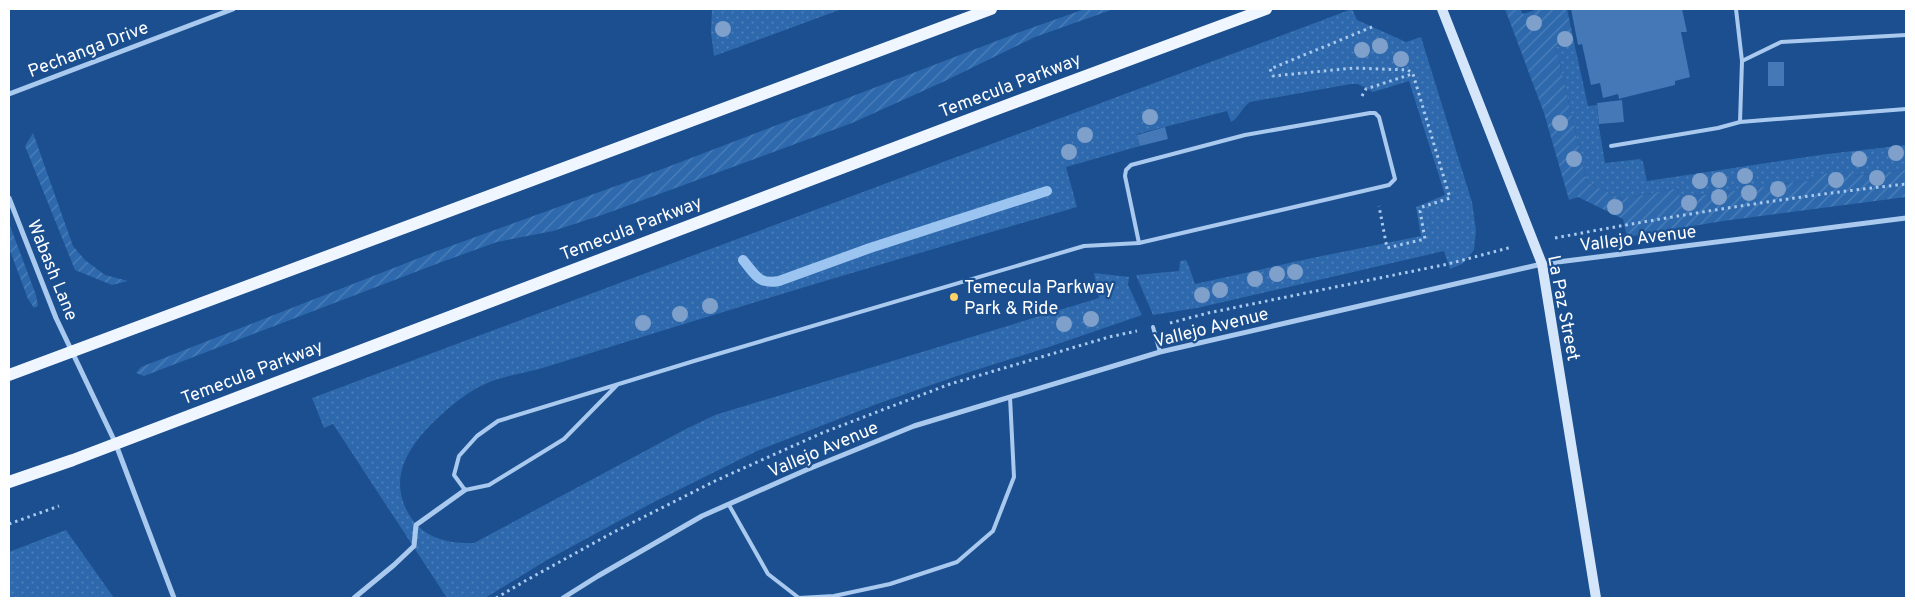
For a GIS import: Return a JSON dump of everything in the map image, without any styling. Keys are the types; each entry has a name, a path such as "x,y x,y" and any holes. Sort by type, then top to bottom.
{"main road":[{"path":"9,374 992,9"},
{"name":"Temecula Parkway","path":"9,482 73,460 115,442 1266,9"},
{"name":"La Paz Street","path":"1442,9 1542,264 1596,598"}],"street":[{"name":"Pechanga Drive","path":"9,94 233,9"},
{"name":"Wabash Lane","path":"9,198 56,318 115,442 174,598"},
{"name":"Vallejo Avenue","path":"563,598 702,516 806,470 914,426 1160,352 1542,264 1906,218"},
{"path":"354,598 414,546 416,525 465,490"}],"lane":[{"path":"1736,9 1742,61 1740,122"},
{"path":"1742,61 1781,42 1906,35"},
{"path":"1611,146 1718,128 1740,122 1906,108"},
{"path":"617,385 564,440 489,485 465,490 454,475 459,456 477,436 498,421 617,385 1084,246 1139,243 1388,185 1395,179 1379,117 1375,113 1245,135 1131,165 1126,170 1126,176 1139,243"},
{"path":"1153,327 1160,352"},
{"path":"729,505 768,574 799,598 834,596 890,584 957,562 993,531 1014,477 1010,397"}],"path":[{"path":"1349,117 1366,90 1412,74"},
{"path":"1448,264 1533,242 1688,214 1789,198 1906,184"},
{"path":"9,524 59,506"}],"shaded area":[{"path":"712,9 842,9 714,56 711,32"},
{"path":"1085,9 1114,9 1035,37 945,81 852,123 605,214 553,231 497,242 144,376 136,373 141,367 437,251 657,171"},
{"path":"1352,9 1357,20 1406,42 1421,37 1472,202 1476,231 1474,250 1462,264 1450,269 1444,251 1197,308 1153,315 1136,275 1179,271 1180,261 1186,260 1195,284 1421,236 1416,207 1445,195 1409,81 1373,92 1358,84 1351,84 1250,102 1231,122 1227,111 1137,134 1140,146 1066,167 1077,207 807,286 546,367 498,379 477,388 461,398 419,437 404,462 400,490 404,504 412,519 424,531 432,536 448,541 474,543 715,415 1099,298 1094,273 1129,277 1128,285 1142,315 877,404 757,451 652,503 547,560 485,598 447,598 333,424 324,428 312,398"},
{"path":"1505,9 1520,9 1523,14 1538,9 1567,9 1574,42 1556,47 1587,182 1622,199 1678,188 1680,198 1812,180 1811,175 1851,171 1852,176 1906,170 1906,197 1723,221 1627,237 1623,219 1578,197 1569,200 1544,113"},
{"path":"1574,42 1588,106 1597,105 1605,163 1640,159 1643,162 1647,181 1827,154 1906,145 1906,170 1852,176 1851,172 1811,175 1812,180 1679,198 1678,188 1622,199 1587,182 1556,47"},
{"path":"33,133 73,246 85,260 105,275 128,281 112,285 75,270 25,146"},
{"path":"9,223 36,295 38,306 34,308 28,299 9,248"},
{"path":"66,530 114,598 9,598 9,552"}],"building":[{"path":"1571,9 1682,9 1687,32 1681,32 1690,77 1675,81 1675,85 1619,99 1618,94 1603,98 1600,83 1591,85 1582,44 1578,45"},
{"path":"1768,62 1784,62 1784,86 1768,86"},
{"path":"1622,100 1624,122 1599,124 1597,103"},
{"path":"1165,127 1168,139 1140,146 1137,135"}],"waterway":[{"path":"743,260 754,274 762,280 779,281 870,248 1047,191"}],"place":[{"name":"Temecula Parkway Park & Ride","path":"954,297"}]}
